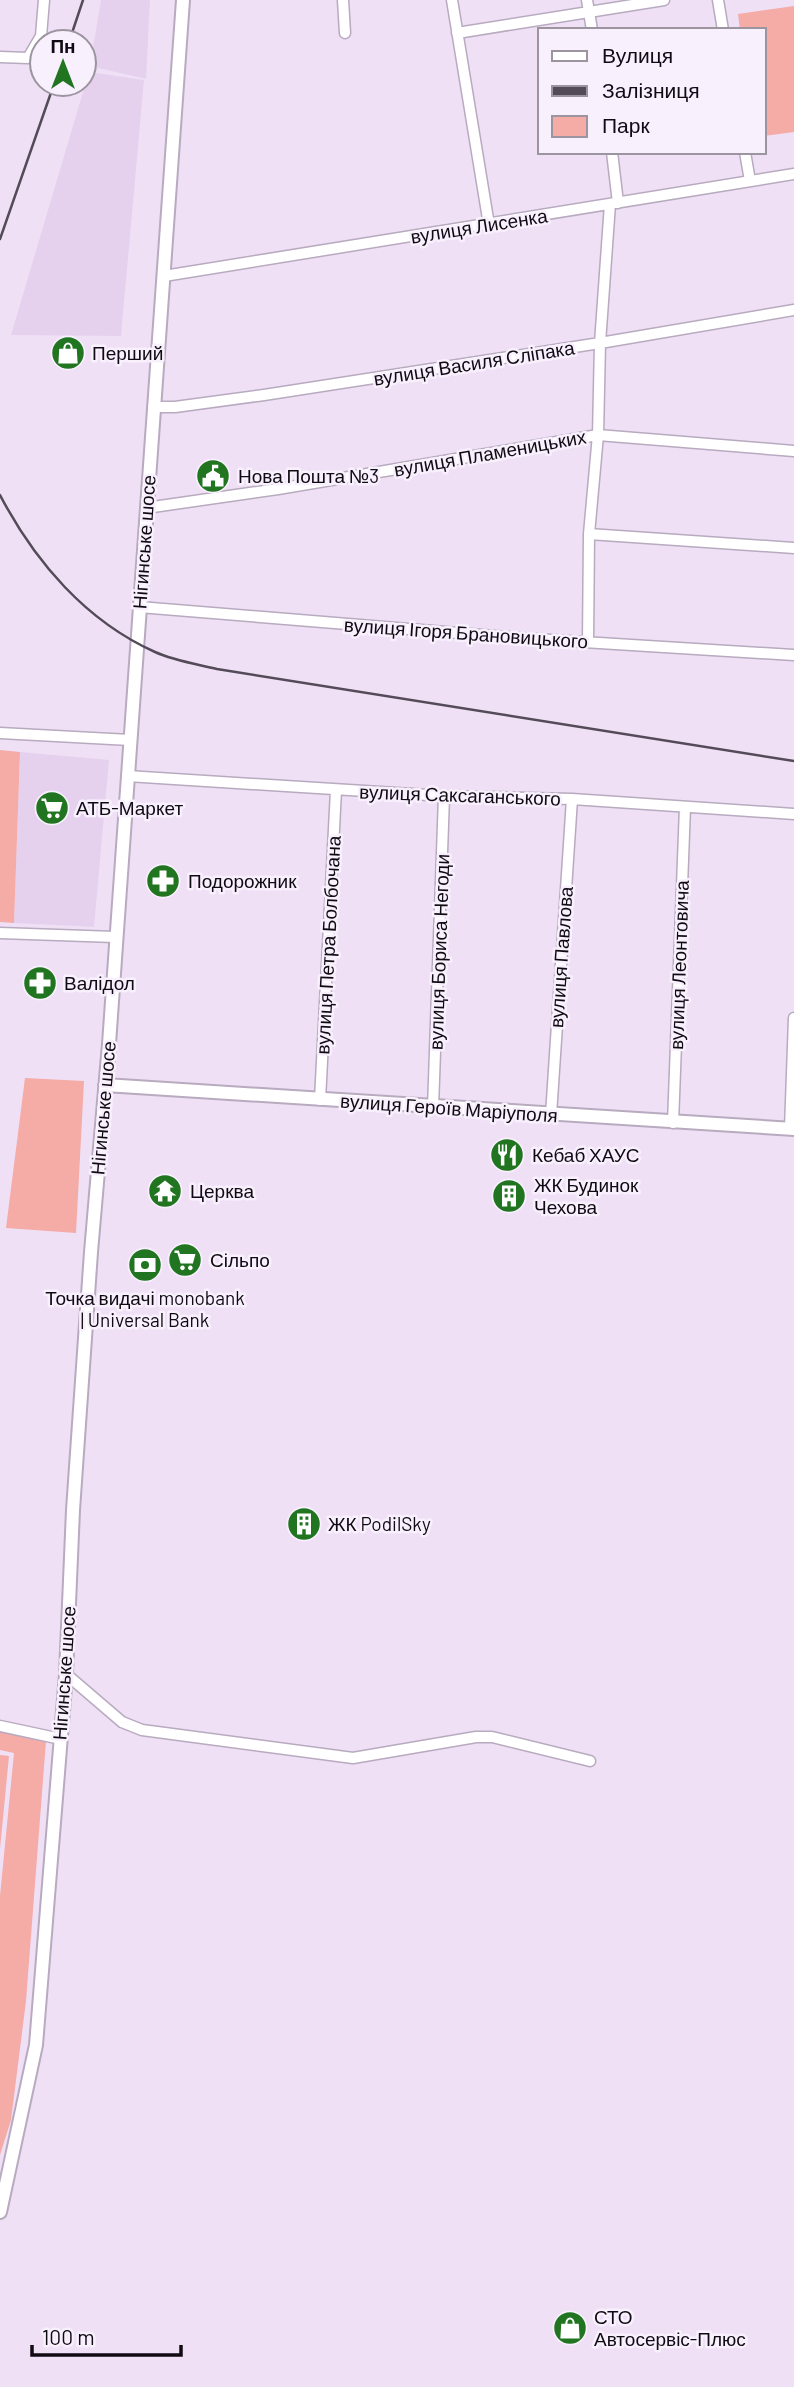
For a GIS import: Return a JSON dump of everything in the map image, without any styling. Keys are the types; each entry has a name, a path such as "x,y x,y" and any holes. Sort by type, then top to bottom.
{"main road":[{"name":"Нігинське шосе","path":"0,2212 35,2056 66,1674 74,1488 183,0"},
{"name":"вулиця Героїв Маріуполя","path":"105,1085 792,1129"}],"street":[{"path":"0,57 28,58 41,36 44,0"},
{"path":"343,0 345,33"},
{"path":"452,0 489,225"},
{"path":"587,0 592,28"},
{"path":"457,33 664,0"},
{"path":"718,0 723,28"},
{"path":"588,642 589,534 598,435 600,343 614,203 612,154"},
{"path":"745,154 750,181"},
{"name":"вулиця Лисенка","path":"164,276 794,174"},
{"name":"вулиця Василя Сліпака","path":"153,407 175,407 264,395 794,310"},
{"name":"вулиця Пламеницьких","path":"146,508 278,489 598,435 794,451"},
{"path":"589,534 794,548"},
{"name":"вулиця Ігоря Брановицького","path":"139,607 794,655"},
{"path":"0,733 130,740"},
{"name":"вулиця Саксаганського","path":"127,776 444,796 572,799 794,814"},
{"name":"вулиця Петра Болбочана","path":"320,1100 336,790"},
{"name":"вулиця Бориса Негоди","path":"433,1108 444,796"},
{"name":"вулиця Павлова","path":"551,1115 572,799"},
{"name":"вулиця Леонтовича","path":"673,1123 685,807"},
{"path":"0,933 115,937"},
{"path":"792,1129 794,1018"},
{"path":"66,1674 122,1722 142,1730 354,1758 367,1758 476,1737 492,1737 590,1761"},
{"path":"0,1726 61,1739"}],"shaded area":[{"path":"101,0 150,0 146,79 98,68 96,28"},
{"path":"98,73 144,80 121,336 11,335 81,98 98,98"},
{"path":"20,752 109,760 94,927 14,923"}],"green space":[{"path":"794,6 794,132 766,136 766,28 740,28 738,14"},
{"path":"0,750 20,752 14,923 0,922"},
{"path":"25,1078 84,1081 76,1233 6,1228"},
{"path":"0,1730 46,1741 26,2001 11,2120 0,2155 0,1896 14,1753 0,1750"},
{"path":"0,1755 9,1756 0,1849"}],"railway":[{"path":"74,28 83,0"},
{"path":"0,239 49,98"},
{"path":"0,495 29,543 65,587 107,624 130,639 170,658 217,669 794,761"}],"place":[{"name":"Перший","path":"68,353"},
{"name":"Нова Пошта №3","path":"213,476"},
{"name":"АТБ-Маркет","path":"52,808"},
{"name":"Подорожник","path":"163,881"},
{"name":"Валідол","path":"40,983"},
{"name":"Кебаб ХАУС","path":"507,1155"},
{"name":"Церква","path":"165,1191"},
{"name":"ЖК Будинок Чехова","path":"509,1196"},
{"name":"Сільпо","path":"185,1260"},
{"name":"Точка видачі monobank | Universal Bank","path":"145,1265"},
{"name":"ЖК PodilSky","path":"304,1524"},
{"name":"СТО Автосервіс-Плюс","path":"570,2328"}]}
